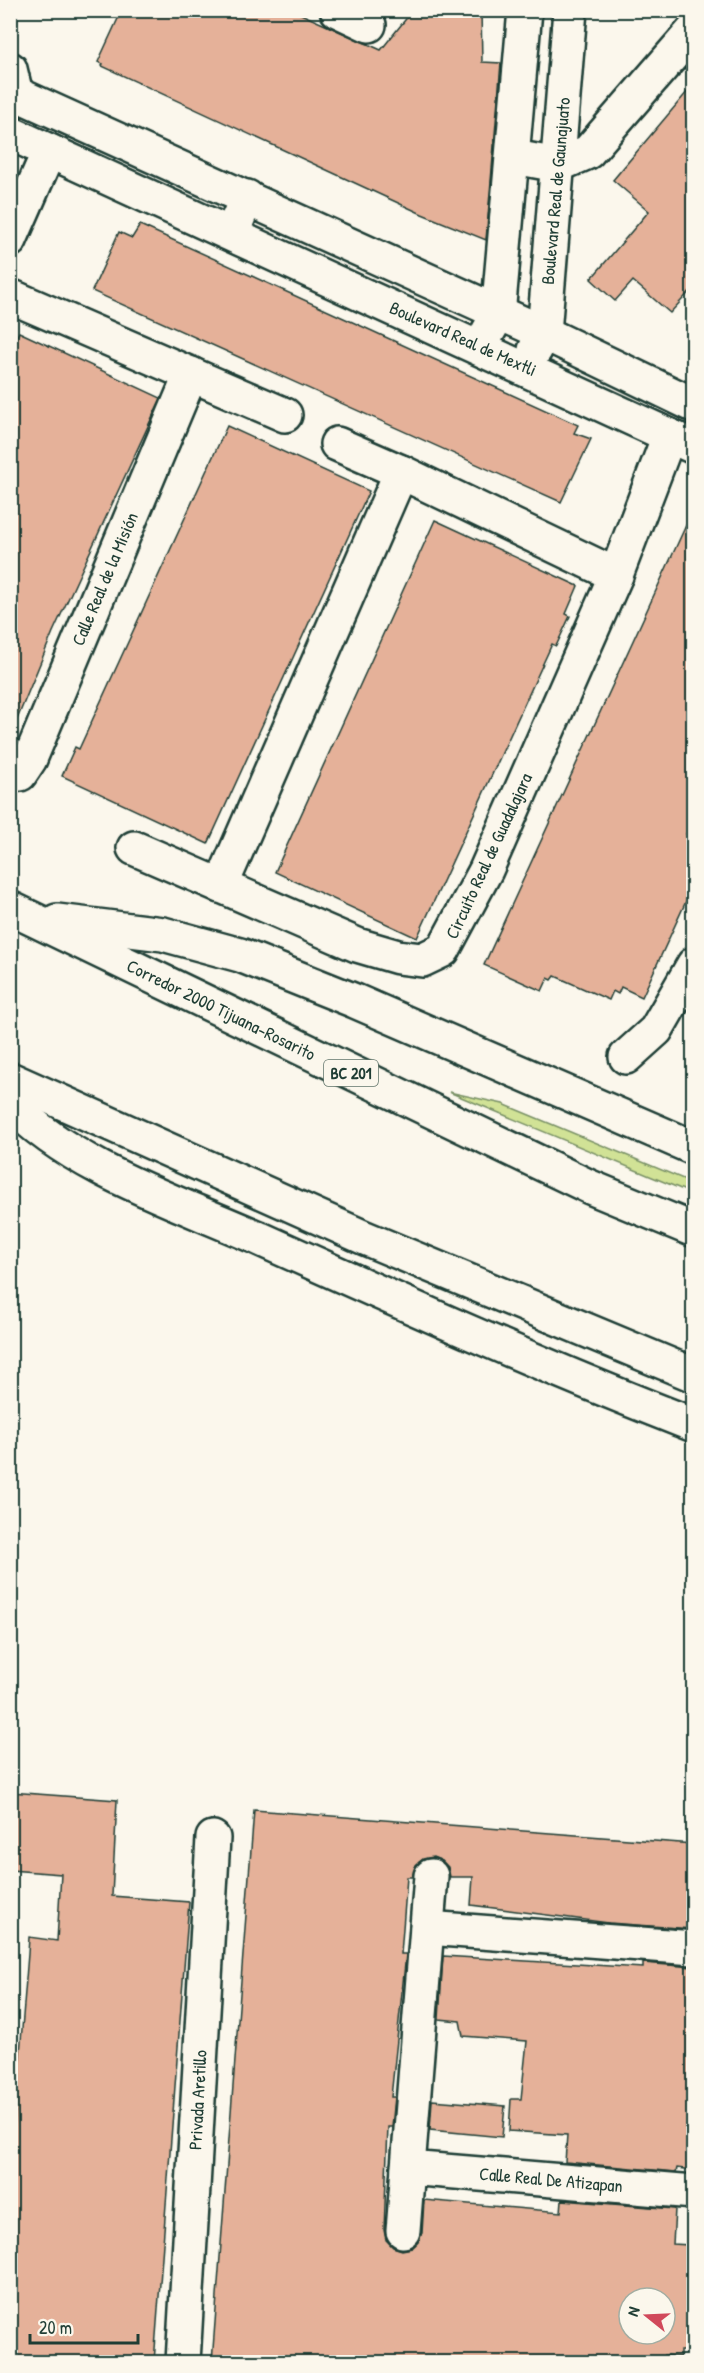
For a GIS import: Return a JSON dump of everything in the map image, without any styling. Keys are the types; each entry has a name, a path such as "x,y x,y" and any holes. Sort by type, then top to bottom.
{"main road":[{"path":"337,10 369,26"},
{"path":"479,348 498,315 514,157 525,10"},
{"name":"Boulevard Real de Gaunajuato","path":"526,368 544,333 570,10"},
{"path":"514,157 558,165 588,152 693,30"},
{"name":"Boulevard Real de Mextli","path":"12,85 498,315 689,395"},
{"name":"Boulevard Real de Mextli","path":"10,133 681,441"},
{"path":"10,240 49,151"},
{"path":"232,233 247,197"},
{"path":"10,296 285,415"},
{"name":"Calle Real de la Misión","path":"10,775 20,774 30,759 191,374"},
{"name":"Circuito Real de Guadalajara","path":"134,848 357,945 398,957 422,960 443,950 486,870 616,575 681,441"},
{"path":"337,444 401,472 616,575"},
{"path":"221,886 401,472"},
{"path":"21,914 163,934 240,955 355,1001 693,1148"},
{"name":"Corredor 2000 Tijuana-Rosarito","path":"21,914 590,1187 693,1230"},
{"path":"626,1057 656,1030 674,1003 693,964"},
{"path":"10,1079 365,1238 693,1375"},
{"path":"10,1102 59,1142 106,1170 308,1261 693,1425"},
{"name":"Privada Aretillo","path":"183,2362 213,1838"},
{"path":"403,2231 431,1876"},
{"path":"427,1928 693,1948"},
{"name":"Calle Real De Atizapan","path":"408,2168 693,2192"}],"green space":[{"path":"449,1092 503,1104 693,1183 693,1194"}],"building":[{"path":"122,10 292,10 381,50 413,10 481,10 482,62 501,63 486,240 422,214 102,66 103,64 98,62"},
{"path":"693,85 693,288 670,313 633,281 615,301 591,279 649,211 613,180"},
{"path":"140,225 578,425 574,433 591,439 561,502 92,291 119,232 132,238"},
{"path":"19,332 161,398 53,632 11,734 10,350"},
{"path":"227,426 369,491 208,844 62,776 75,747 79,749"},
{"path":"693,510 693,819 686,834 693,838 693,886 642,997 621,987 618,994 613,991 609,1000 555,976 552,980 548,978 542,991 484,965"},
{"path":"435,520 578,586 566,614 570,616 556,646 552,644 417,938 275,872"},
{"path":"10,1792 117,1800 112,1896 189,1902 154,2362 10,2362 10,2179 29,1937 57,1941 61,1874 10,1870"},
{"path":"254,1810 693,1844 693,1929 609,1923 471,1905 473,1877 450,1877 448,1867 433,1857 423,1859 416,1865 412,1877 407,1877 401,1954 406,1954 391,2097 395,2097 392,2127 388,2127 384,2230 386,2240 393,2247 402,2250 412,2248 422,2233 424,2200 561,2212 562,2200 675,2209 673,2244 689,2245 689,2250 693,2250 693,2351 680,2351 680,2357 664,2355 663,2362 212,2362"},
{"path":"443,1956 643,1968 643,1963 693,1967 693,2170 677,2168 676,2172 565,2162 567,2135 509,2131 511,2099 521,2099 527,2041 463,2036 460,2021 439,2019"},
{"path":"432,2100 505,2106 502,2137 430,2130"}]}
